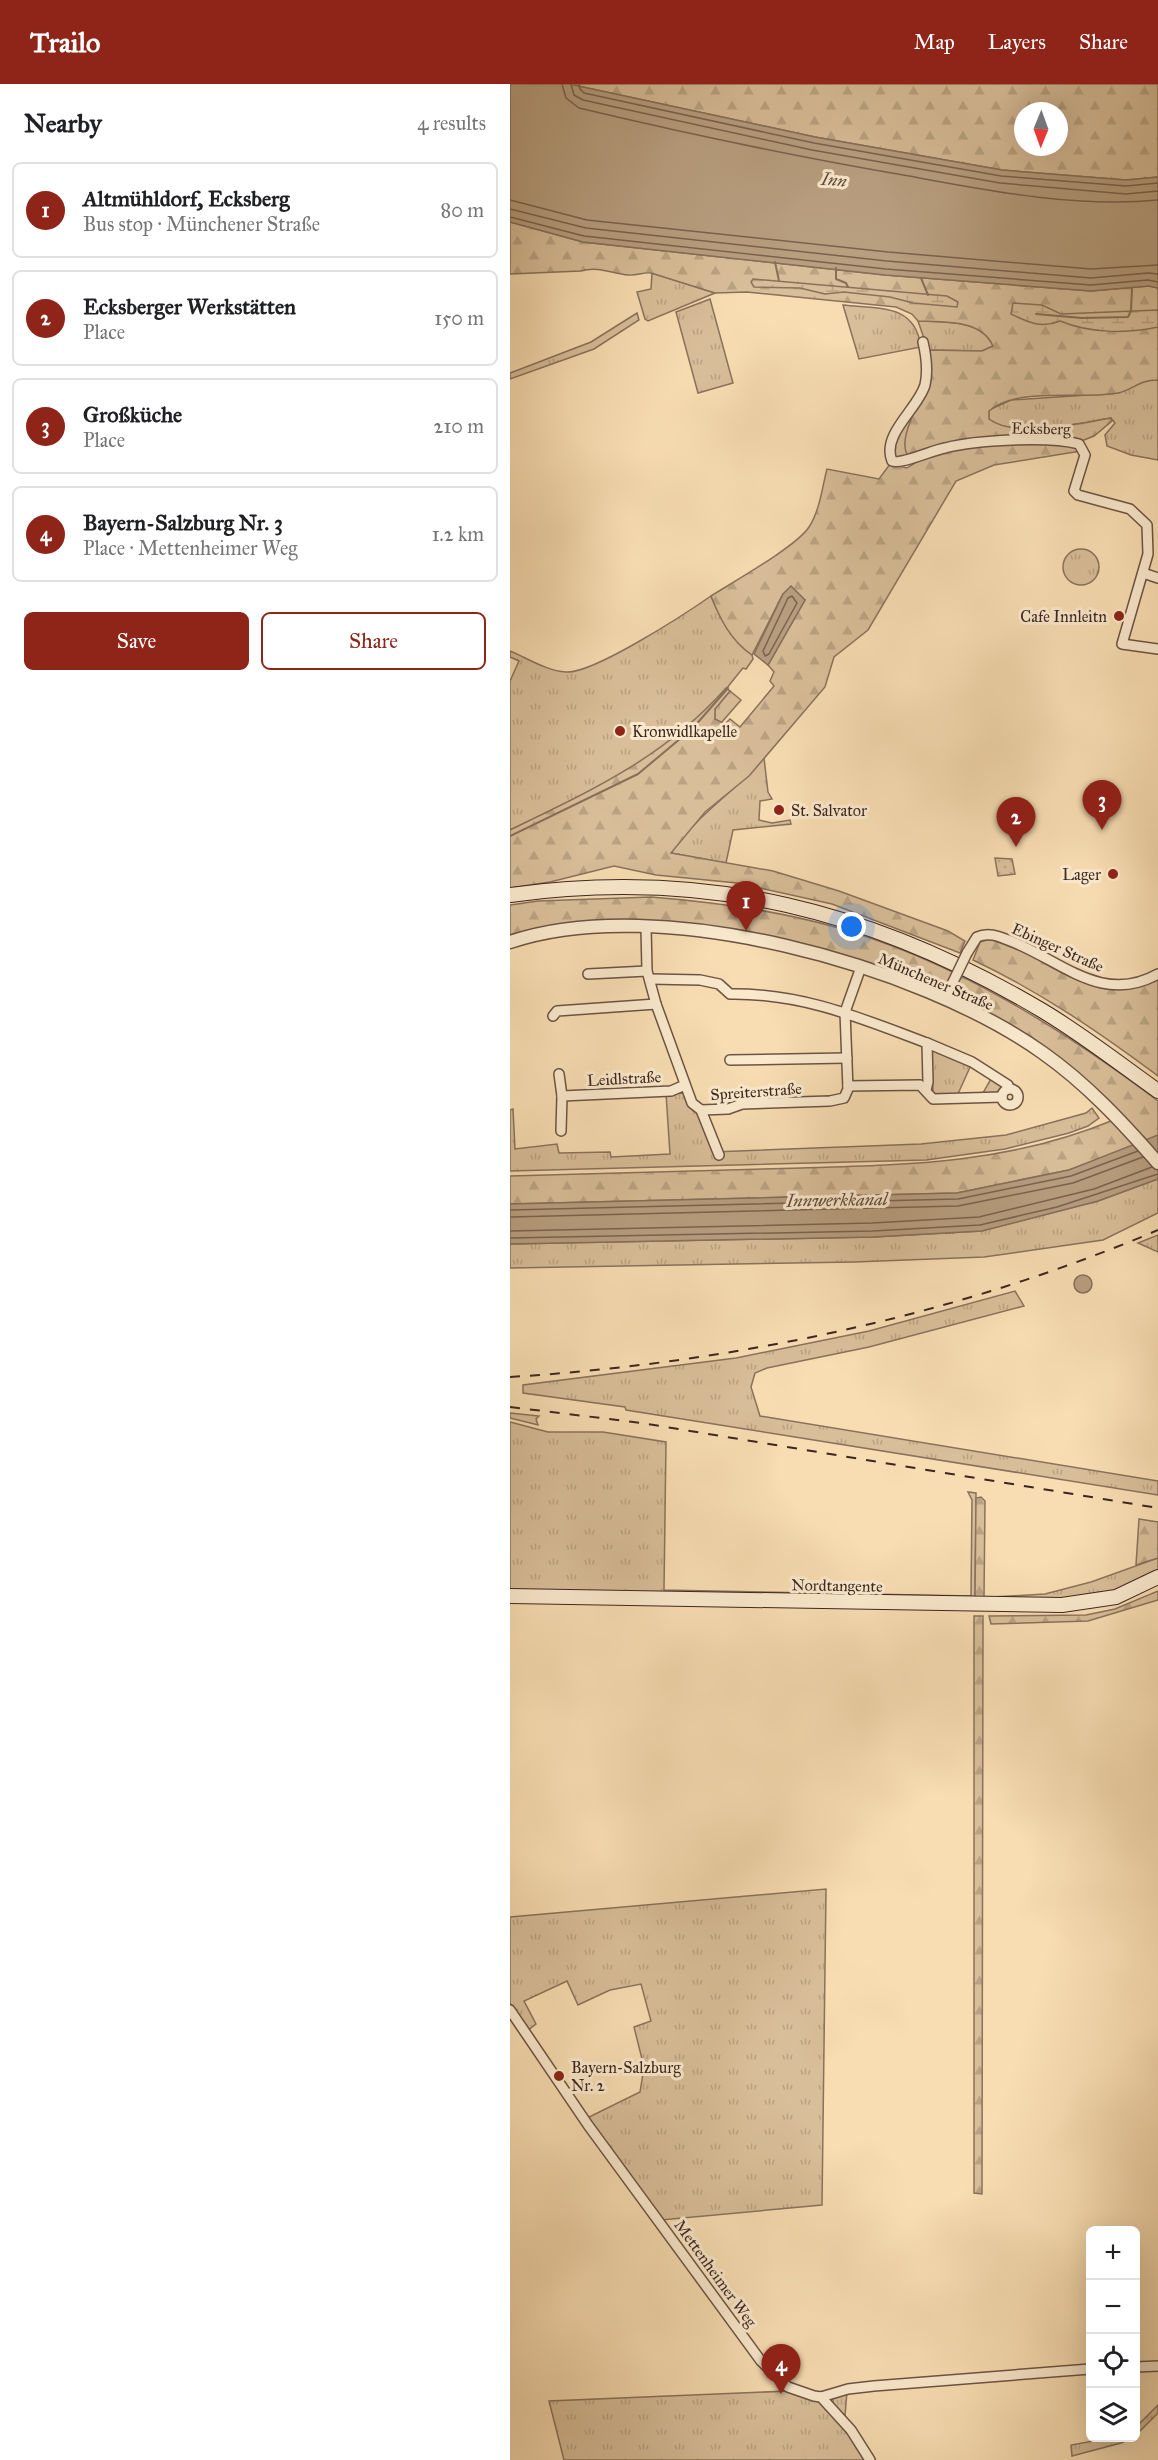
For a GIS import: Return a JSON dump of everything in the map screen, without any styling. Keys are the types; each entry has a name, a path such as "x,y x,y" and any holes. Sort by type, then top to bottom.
{"main road":[{"path":"510,895 623,886 698,890 793,904 845,919 904,941 998,986 1094,1044 1158,1091"},
{"name":"Nordtangente","path":"510,1596 1062,1605 1116,1597 1158,1577"}],"street":[{"name":"Ecksberg","path":"923,342 925,385 918,401 894,438 890,453 892,462 899,464 930,451 965,445 1014,441 1079,444 1085,455 1074,491 1078,495 1130,509 1143,518 1147,525 1149,542 1143,573 1122,644 1158,649"},
{"path":"1143,573 1158,578"},
{"name":"Münchener Straße","path":"510,942 559,931 646,927 735,937 861,967 946,999 1043,1052 1122,1121 1158,1162"},
{"name":"Spreiterstraße","path":"646,927 649,975 656,1004 693,1106 701,1110 728,1109 742,1104 836,1100 844,1098 848,1086"},
{"name":"Ebinger Straße","path":"946,999 977,937 990,934 1043,954 1077,974 1102,984 1133,985 1158,974"},
{"path":"861,967 845,1012 848,1086 920,1085 926,1090"},
{"path":"588,974 697,979 719,984 730,994 782,996 845,1012 972,1062 1008,1084 1010,1089 1018,1094 1016,1102 1007,1104 1002,1097"},
{"path":"553,1016 556,1011 656,1004"},
{"path":"927,1043 927,1096 933,1099 1002,1097"},
{"name":"Spreiterstraße","path":"730,1060 847,1058"},
{"path":"559,1074 562,1096 561,1131"},
{"name":"Leidlstraße","path":"562,1096 671,1091 686,1085"},
{"path":"1002,1097 1005,1091 1010,1089"},
{"name":"Spreiterstraße","path":"701,1110 719,1155"},
{"name":"Mettenheimer Weg","path":"510,2010 588,2125 761,2361 788,2387 821,2397"},
{"path":"1140,2367 1158,2366"},
{"path":"870,2460 851,2430 821,2397 827,2393 865,2386 1086,2369"}],"green space":[{"path":"569,84 1158,84 1158,177 1126,180 1002,170 815,137"},
{"path":"510,222 583,242 885,275 1091,291 1149,286 1158,288 1158,380 1146,381 1118,393 1033,396 1016,399 1001,403 989,411 989,419 1000,425 1031,429 1111,418 1112,421 1094,436 1079,442 1015,439 909,457 905,450 905,440 911,419 925,387 928,350 982,351 993,346 988,337 980,331 971,326 950,322 918,321 912,314 896,307 747,292 715,293 651,273 628,275 593,269 510,274"},
{"path":"652,273 715,293 648,321 645,319 637,292 651,289"},
{"path":"753,279 947,296 958,302 957,307 913,303 890,297 844,292 825,294 800,288 754,287 751,282"},
{"path":"710,299 733,383 698,393 676,312"},
{"path":"1013,303 1042,305 1061,314 1158,310 1158,327 1133,331 1108,331 1083,328 1060,321 1035,324 1011,314"},
{"path":"843,305 882,308 903,315 911,322 921,347 859,359"},
{"path":"637,313 639,320 594,349 510,379 510,373 591,342"},
{"path":"918,321 950,322 971,326 988,337 993,346 982,351 928,350"},
{"path":"1143,380 1158,380 1158,460 1131,455 1107,446 1105,435 1115,423 1111,418 1031,429 1000,425 989,419 989,410 1011,400 1118,393"},
{"path":"917,404 905,443 909,457 900,460 894,456 894,444"},
{"path":"1003,444 1074,444 1081,451 994,465 956,481 868,630 834,657 825,687 749,776 705,812 671,853 773,871 839,891 948,931 965,941 960,953 832,904 737,883 656,875 614,866 550,882 510,888 510,830 598,786 652,753 678,734 726,688 730,691 715,709 715,719 725,724 730,719 740,727 774,686 770,681 774,672 768,665 805,600 783,594 752,655 727,629 711,596 779,553 802,535 816,513 827,469 879,479 890,464 907,468 941,452"},
{"path":"1081,549 1094,554 1099,567 1094,580 1081,585 1068,580 1063,567 1068,554"},
{"path":"711,596 727,628 752,655 753,659 746,669 743,668 703,714 654,753 607,781 510,830 510,681 519,661 510,657 510,651 552,669 566,672 579,670 639,642"},
{"path":"730,691 741,700 721,723 715,719 715,709"},
{"path":"764,758 768,792 772,799 760,801 759,820 772,823 790,820 791,824 733,830 726,863 671,853 692,827"},
{"path":"995,858 1012,859 1015,874 998,876"},
{"path":"651,897 698,901 812,921 879,941 963,977 1044,1023 1158,1101 1158,1135 1145,1142 995,1018 958,996 823,952 592,923 534,930 510,937 510,905 538,901"},
{"path":"990,939 1029,953 1097,987 1123,989 1158,979 1158,1076 1068,1013 973,960 980,942"},
{"path":"931,1048 971,1065 957,1096 937,1096 933,1093"},
{"path":"992,1077 1003,1086 998,1093 983,1093"},
{"path":"666,1094 686,1095 694,1111 698,1112 713,1152 921,1144 1006,1135 1086,1113 1092,1108 1099,1118 1088,1126 1069,1133 1005,1149 926,1160 510,1171 510,1110 513,1109 515,1149 557,1144 559,1153 610,1152 611,1157 670,1154"},
{"path":"1111,1121 1115,1122 1134,1142 1133,1147 1069,1170 957,1193 510,1204 510,1176 920,1163 997,1154 1035,1146"},
{"path":"1158,1179 1158,1213 1103,1240 984,1257 854,1262 510,1268 510,1244 873,1237 981,1231 1098,1201"},
{"path":"1158,1235 1158,1252 1138,1243"},
{"path":"1015,1291 1024,1306 869,1347 767,1368 755,1373 751,1387 760,1416 1158,1481 1158,1495 626,1410 625,1407 523,1393 523,1385 736,1358 869,1331"},
{"path":"510,1413 539,1416 536,1419 538,1425 510,1418"},
{"path":"510,1422 548,1432 603,1432 666,1442 664,1590 971,1596 972,1500 968,1492 976,1493 975,1598 1045,1594 1091,1582 1158,1558 1158,1571 1116,1591 1070,1600 510,1592"},
{"path":"981,1497 985,1501 984,1598 975,1598 976,1498"},
{"path":"1139,1519 1158,1522 1158,1558 1136,1565"},
{"path":"1158,1591 1158,1600 1088,1621 991,1624 989,1616 1086,1615 1115,1609"},
{"path":"974,1616 983,1616 982,2194 974,2193"},
{"path":"826,1889 822,2205 661,2220 587,2118 640,2092 644,2067 634,2027 651,2021 641,1984 610,1990 578,2005 567,1981 524,2001 536,2024 527,2031 510,2003 510,1917"},
{"path":"789,2391 817,2399 844,2428 866,2460 564,2460 549,2401"},
{"path":"847,2391 845,2416 833,2403 833,2397"},
{"path":"1158,2405 1158,2413 1140,2431 1140,2423"},
{"path":"1088,2442 1123,2442 1072,2456 1071,2445"}],"water":[{"name":"Inn","path":"510,84 569,84 815,137 1002,170 1126,180 1158,177 1158,288 1149,286 1091,291 885,275 583,242 510,222"},
{"path":"791,586 805,600 768,665 754,654 783,594"},
{"name":"Innwerkkanal","path":"1158,1135 1158,1179 1098,1201 982,1231 873,1237 510,1244 510,1204 957,1193 1069,1170"},
{"path":"1079,1275 1087,1275 1092,1280 1090,1291 1079,1293 1074,1288 1074,1280"}],"waterway":[{"path":"775,262 779,281"},
{"path":"836,268 836,279 846,283 848,287"},
{"path":"921,278 928,295"},
{"path":"1036,314 1082,318 1128,317 1131,311 1132,288"},
{"path":"510,836 638,774 693,728 728,688"}],"railway":[{"path":"510,1377 676,1360 840,1331 1001,1288 1080,1261 1158,1230"},
{"path":"510,1407 642,1423 1158,1508"}],"place":[{"name":"Cafe Innleitn","path":"1119,616"},
{"name":"Kronwidlkapelle","path":"620,731"},
{"name":"St. Salvator","path":"779,810"},
{"name":"Großküche","path":"1102,830"},
{"name":"Ecksberger Werkstätten","path":"1016,847"},
{"name":"Lager","path":"1113,874"},
{"name":"Altmühldorf, Ecksberg","path":"746,931"},
{"name":"Bayern-Salzburg Nr. 2","path":"559,2076"},
{"name":"Bayern-Salzburg Nr. 3","path":"781,2394"}]}
